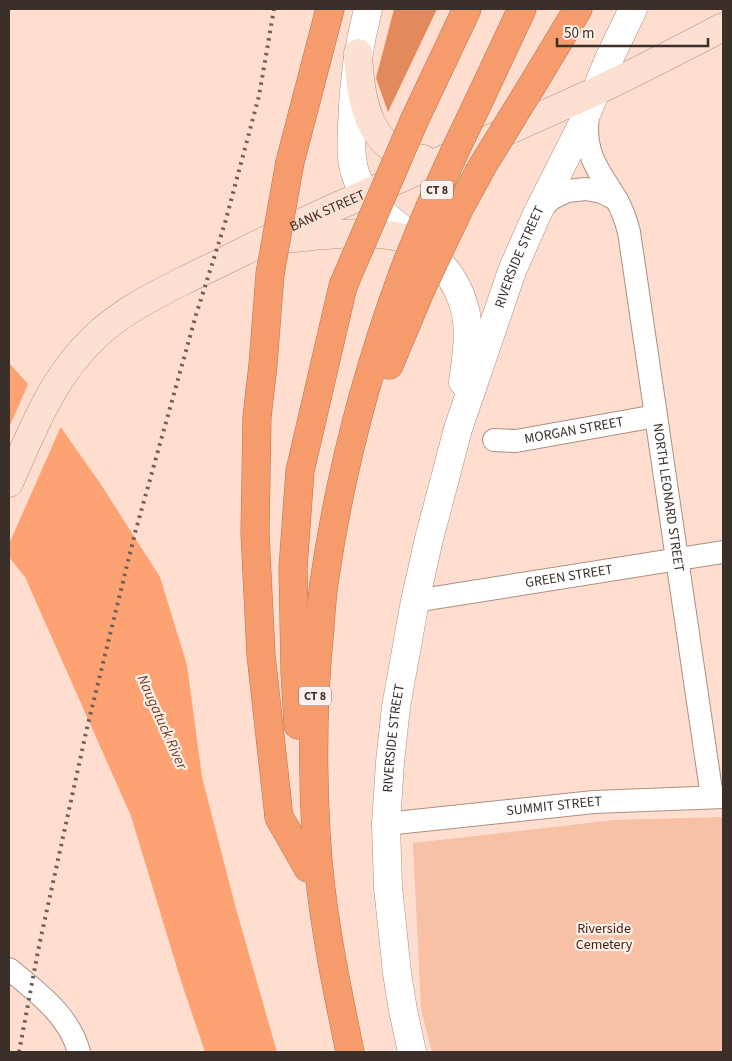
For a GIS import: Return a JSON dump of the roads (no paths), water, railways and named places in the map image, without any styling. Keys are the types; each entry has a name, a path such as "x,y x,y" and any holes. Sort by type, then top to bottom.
{"highway":[{"path":"308,868 279,818 261,655 256,533 257,417 270,274 290,162 330,9"},
{"name":"CT 8","path":"341,1052 336,1037 312,911 304,822 295,672 293,568 300,471 342,286 414,121 467,9"},
{"name":"CT 8","path":"350,1052 324,912 316,834 315,693 324,585 333,530 343,481 401,333 425,217 448,164 522,9"},
{"path":"411,282 460,207 492,150 578,9"}],"main road":[{"name":"BANK STREET","path":"9,483 49,396 68,367 81,350 96,336 132,308 152,296 262,241 442,159 591,101 723,27"},
{"path":"358,54 359,79 364,103 371,124 383,141 400,154 421,159 442,159"},
{"path":"262,241 357,232 383,234 418,242"}],"street":[{"name":"RIVERSIDE STREET","path":"368,9 358,54 353,95 352,160 358,182 365,194 384,215 439,260 454,281 463,301 467,333 466,359 458,429"},
{"name":"RIVERSIDE STREET","path":"412,1052 397,973 388,887 386,824 396,707 415,600 429,538 458,429 512,272 537,214 581,127 608,58 633,9"},
{"name":"NORTH LEONARD STREET","path":"591,101 586,131 590,150 596,168 617,200 625,217 629,232 677,560 717,797"},
{"path":"537,214 551,199 567,190 586,189 602,192 617,200"},
{"name":"MORGAN STREET","path":"494,440 516,441 656,416"},
{"name":"GREEN STREET","path":"415,600 723,552"},
{"name":"SUMMIT STREET","path":"386,824 594,802 717,797"},
{"path":"9,969 59,1014 70,1029 79,1052"}],"water":[{"name":"Naugatuck River","path":"9,363 38,395 100,483 160,577 187,665 202,777 235,905 277,1052 205,1052 181,981 131,816 25,577 9,557"}],"railway":[{"path":"19,1052 39,946 87,728 135,533 196,315 225,223 259,96 274,9"}],"park label":[{"name":"Riverside Cemetery","path":"604,938"}]}
